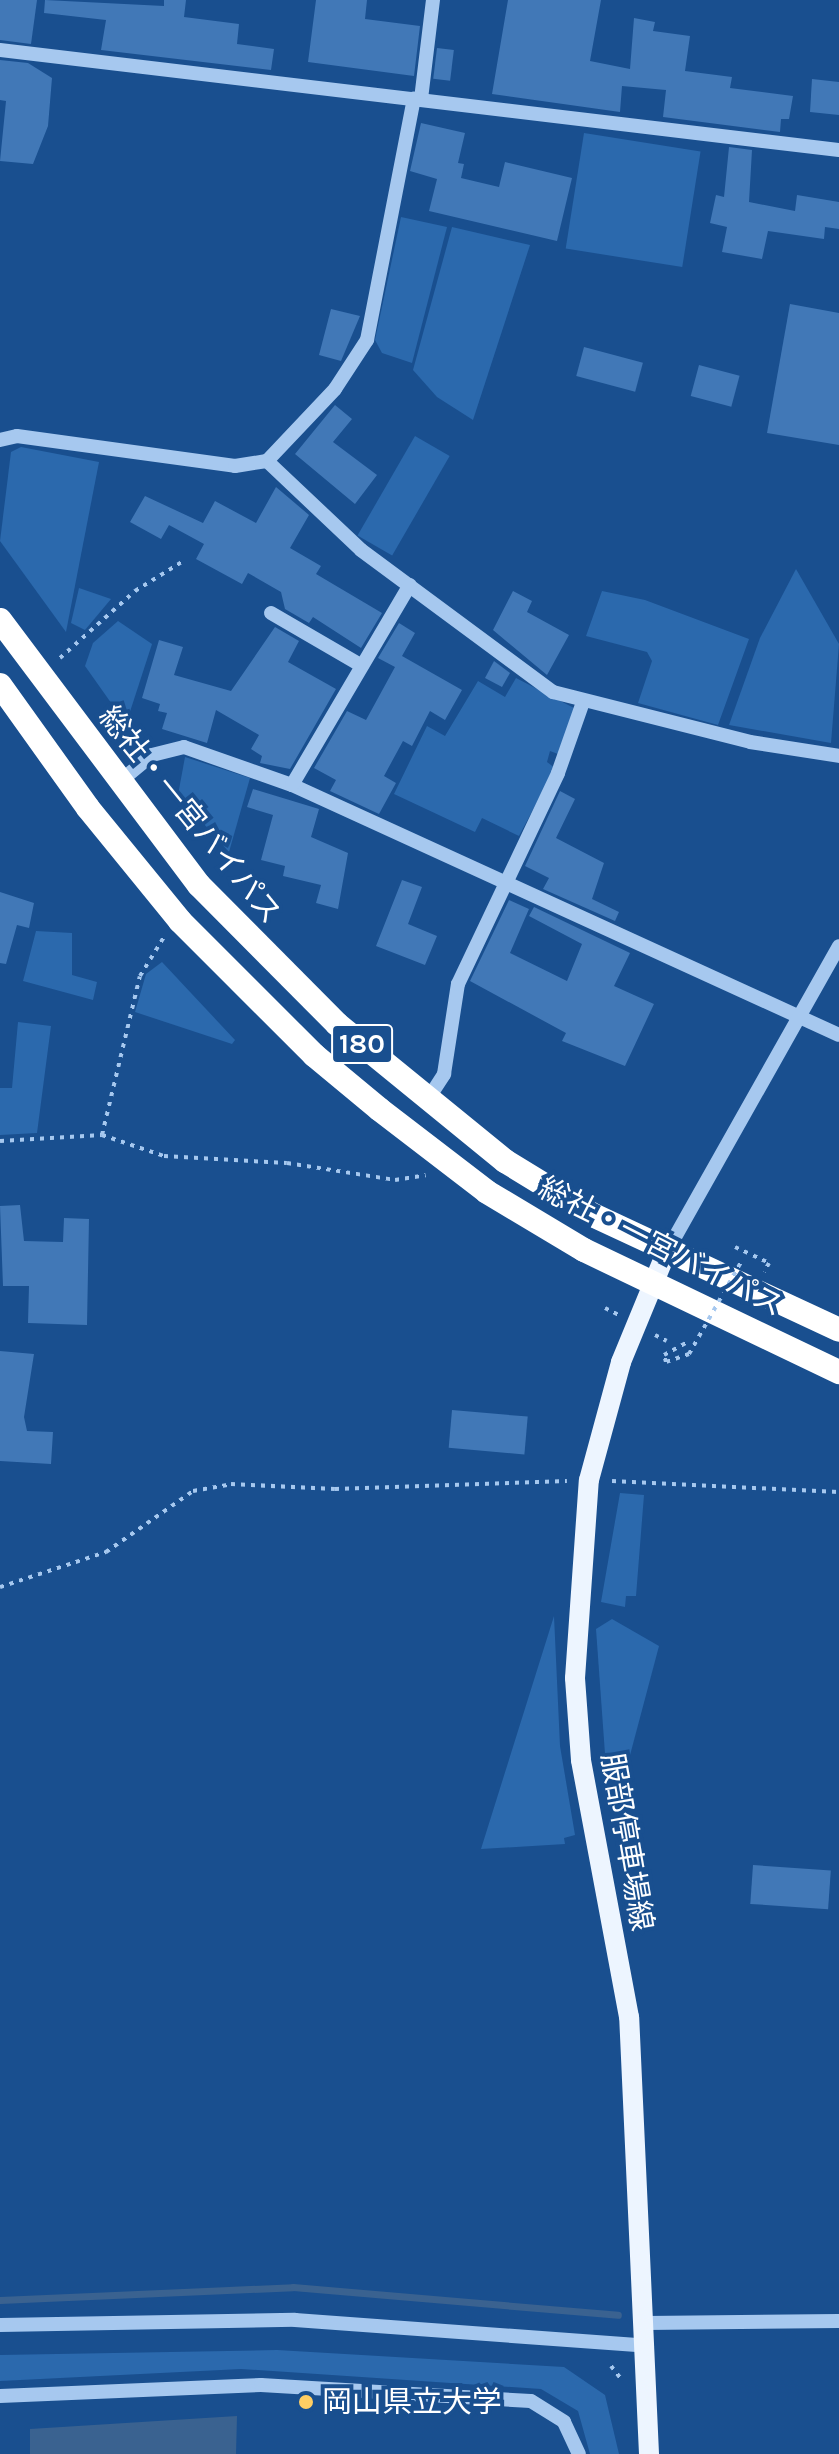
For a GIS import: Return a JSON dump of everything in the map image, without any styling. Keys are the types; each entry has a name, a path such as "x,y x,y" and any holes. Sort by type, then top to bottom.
{"highway":[{"name":"総社・一宮バイパス","path":"0,620 117,784 268,959 428,1099 505,1161 666,1253 839,1330"},
{"name":"総社・一宮バイパス","path":"0,685 88,808 180,921 314,1055 444,1161 535,1221 651,1284 839,1372"}],"main road":[{"name":"服部停車場線","path":"649,2454 646,2323 629,2017 581,1760 577,1601 589,1480 651,1284 666,1253"}],"street":[{"path":"0,440 17,436 235,466 267,461 335,389 367,340 418,99 433,0"},
{"path":"0,50 839,150"},
{"path":"267,461 361,550 529,676 583,702 839,756"},
{"path":"292,785 410,585"},
{"path":"271,613 362,666"},
{"path":"428,1099 444,1074 458,984 501,884 558,773 583,702"},
{"path":"117,784 152,755 184,747 292,785 501,884 839,1035"},
{"path":"666,1253 839,946"},
{"path":"0,2325 295,2320 647,2346"},
{"path":"646,2323 839,2321"},
{"path":"0,2396 261,2385 531,2401 564,2422 579,2454"}],"path":[{"path":"39,675 135,591 185,560"},
{"path":"102,1135 140,976 180,921"},
{"path":"0,1141 102,1135 164,1156 287,1163 395,1180 418,1181 444,1161"},
{"path":"735,1247 766,1261"},
{"path":"689,1341 687,1347 664,1355 666,1362 693,1353 741,1262"},
{"path":"0,1587 106,1552 169,1503 218,1486 589,1480 839,1492"}],"shaded area":[{"path":"584,133 701,151 682,267 566,249"},
{"path":"401,217 447,227 412,363 382,353 375,340"},
{"path":"452,227 530,245 473,420 437,397 413,370"},
{"path":"415,436 450,456 392,556 358,536"},
{"path":"21,447 99,462 66,632 0,541 11,452"},
{"path":"796,569 839,644 831,743 729,725 760,638"},
{"path":"79,588 111,599 85,630 71,623"},
{"path":"602,591 645,600 749,639 718,725 638,703 652,661 647,652 586,636"},
{"path":"118,621 152,644 126,724 85,666 93,643"},
{"path":"516,678 574,708 558,754 550,751 547,762 555,768 519,836 482,818 475,832 394,794 427,726 445,736 478,681 505,697"},
{"path":"185,757 250,778 229,852 178,795"},
{"path":"36,931 72,933 72,975 97,982 93,1000 23,981"},
{"path":"162,962 235,1040 232,1044 135,1012 146,974"},
{"path":"18,1022 51,1026 37,1133 0,1135 0,1088 12,1088"},
{"path":"620,1493 644,1495 636,1596 626,1596 625,1607 601,1602"},
{"path":"554,1616 560,1746 575,1835 564,1838 565,1844 481,1849"},
{"path":"612,1619 659,1646 616,1808 609,1809 596,1629"},
{"path":"277,2350 564,2367 605,2395 619,2454 590,2454 578,2411 541,2389 241,2369 0,2381 0,2355"},
{"path":"237,2416 236,2454 30,2454 30,2429"}],"building":[{"path":"0,0 37,0 31,44 0,40"},
{"path":"45,0 164,6 164,0 186,0 184,17 239,24 237,44 274,49 271,70 101,50 106,20 44,13"},
{"path":"316,0 367,0 365,19 420,26 414,76 308,62"},
{"path":"508,0 601,0 590,61 630,69 634,18 655,22 653,31 690,36 685,71 732,77 730,88 793,96 789,119 781,119 780,132 663,117 666,90 622,86 620,112 492,94"},
{"path":"437,48 454,50 450,81 433,79"},
{"path":"0,60 28,63 52,78 48,126 33,164 0,161 6,101 0,100"},
{"path":"812,79 839,82 839,115 810,112"},
{"path":"421,123 465,133 458,163 464,164 461,178 499,187 505,162 572,178 557,241 429,211 437,179 410,171"},
{"path":"729,147 752,150 749,202 795,211 797,195 839,202 839,229 825,227 824,239 768,231 762,259 722,252 727,227 710,223 716,195 724,197"},
{"path":"790,304 839,313 839,445 767,433"},
{"path":"331,309 360,316 341,361 319,355"},
{"path":"584,347 643,363 635,392 576,376"},
{"path":"699,365 740,376 731,407 691,396"},
{"path":"335,405 352,419 333,442 377,475 355,504 295,454"},
{"path":"276,487 309,515 290,548 321,566 316,574 382,613 361,648 313,617 309,623 285,609 281,592 248,573 242,584 196,559 204,544 169,525 161,539 130,522 145,496 203,523 215,501 256,523"},
{"path":"513,591 532,601 527,612 569,635 547,675 493,630"},
{"path":"399,623 415,633 402,656 462,690 445,720 430,711 412,746 403,741 384,776 396,783 379,814 330,791 336,780 314,768 347,711 366,720 395,667 378,658"},
{"path":"275,627 299,641 288,662 336,689 290,769 260,763 262,756 251,749 259,735 216,710 207,743 162,729 167,713 158,711 160,704 142,698 159,640 183,647 174,675 231,691"},
{"path":"494,661 510,673 502,687 485,678"},
{"path":"253,789 319,809 311,837 348,853 338,909 316,903 321,885 283,876 285,866 261,860 273,815 247,807"},
{"path":"560,791 575,799 556,838 604,863 592,899 619,912 615,921 543,889 549,878 525,866"},
{"path":"402,880 422,887 408,924 437,936 425,965 376,946"},
{"path":"0,892 34,903 29,928 17,925 6,964 0,963"},
{"path":"509,900 529,909 510,953 567,981 582,944 529,916 534,907 630,953 614,986 654,1004 625,1066 562,1041 566,1033 470,981"},
{"path":"20,1205 24,1241 63,1242 64,1218 89,1219 87,1325 28,1323 29,1286 3,1286 0,1206"},
{"path":"0,1351 34,1354 24,1417 27,1431 53,1432 51,1464 0,1461"},
{"path":"452,1410 528,1417 524,1454 449,1448"},
{"path":"753,1865 831,1870 828,1909 750,1904"}],"waterway":[{"path":"0,2300 293,2287 618,2315"}],"place":[{"name":"岡山県立大学","path":"306,2402"}]}
